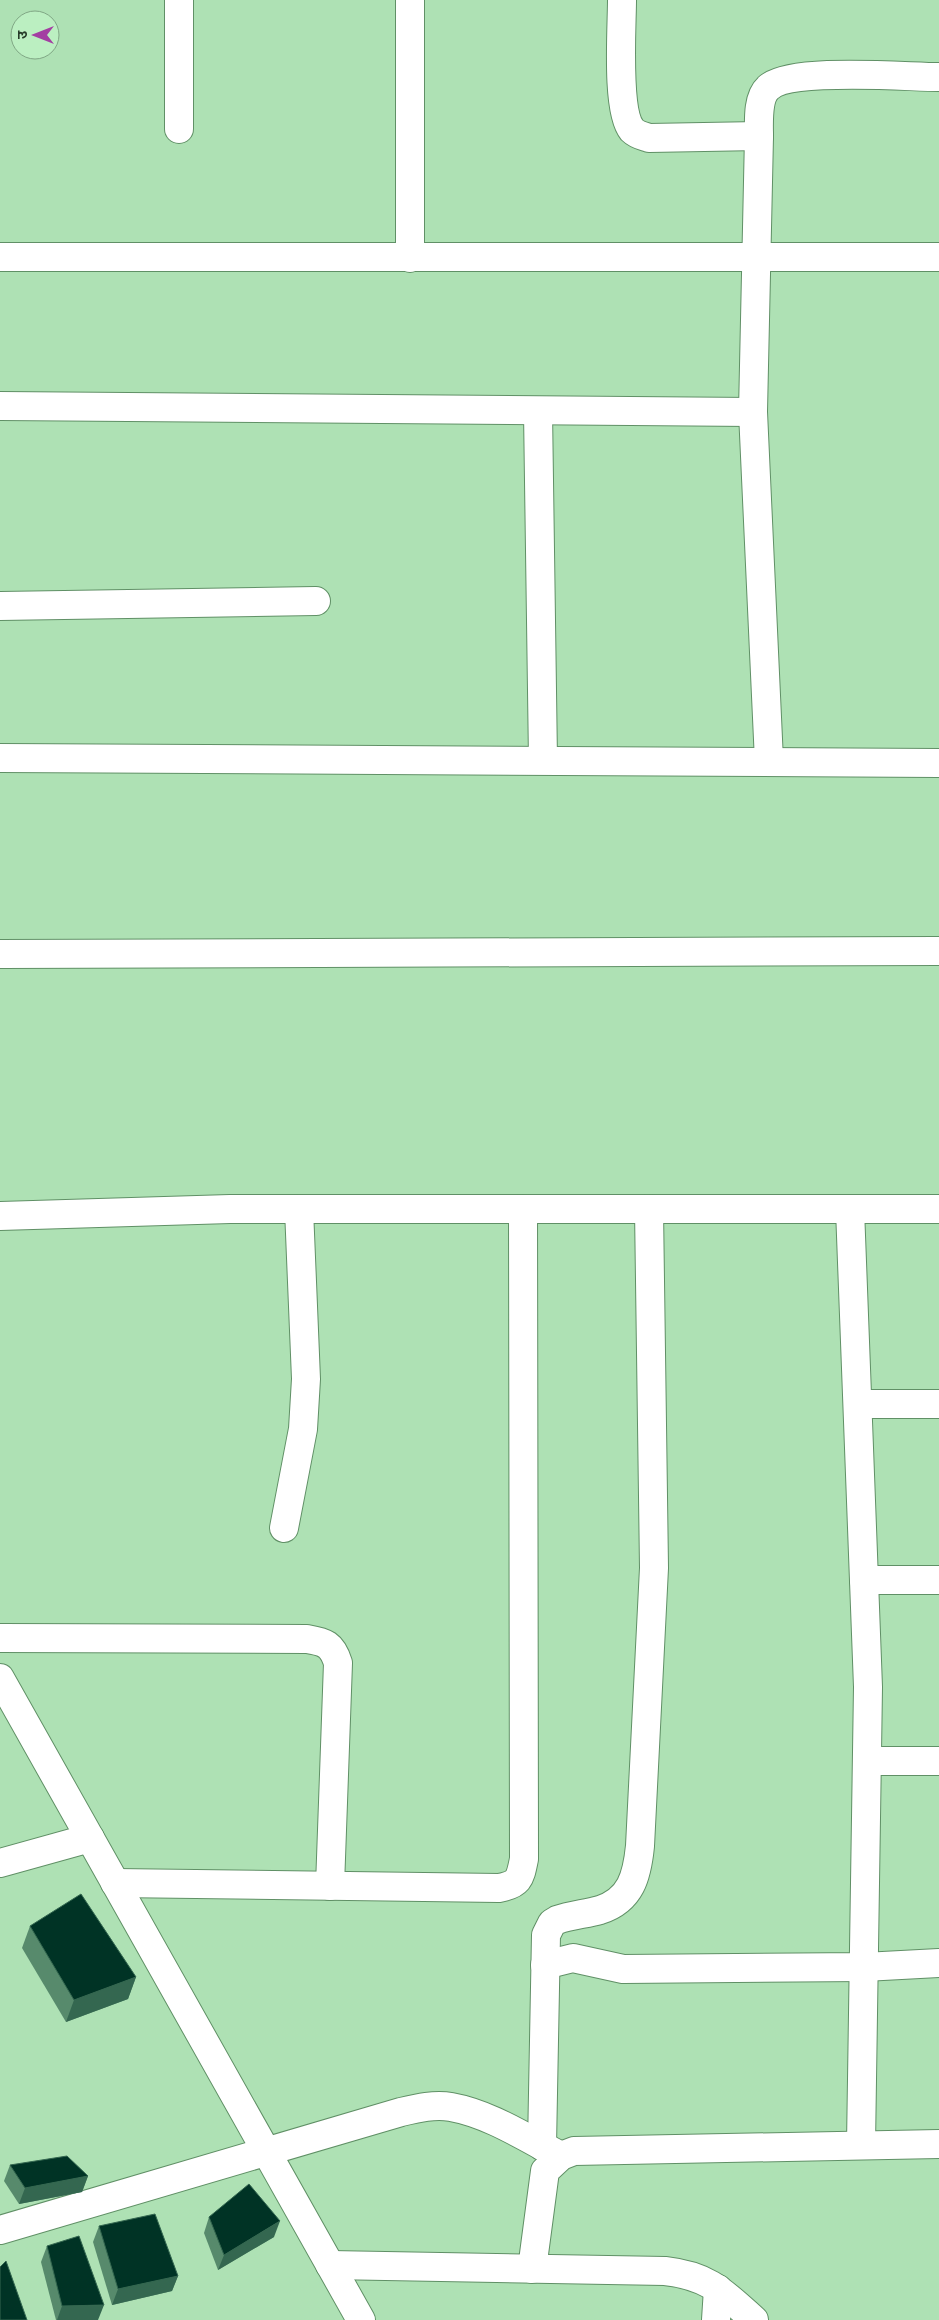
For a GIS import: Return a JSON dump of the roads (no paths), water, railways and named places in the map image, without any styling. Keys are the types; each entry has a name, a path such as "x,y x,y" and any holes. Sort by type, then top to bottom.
{"street":[{"path":"179,0 179,129"},
{"path":"410,0 410,258"},
{"path":"622,0 622,93 626,116 631,129 639,136 649,138 759,136"},
{"path":"769,762 753,412 759,136 762,99 766,89 777,82 804,76 939,77"},
{"path":"0,257 939,257"},
{"path":"0,406 753,412"},
{"path":"538,410 543,760"},
{"path":"0,606 316,601"},
{"path":"0,758 939,763"},
{"path":"0,954 939,951"},
{"path":"284,1528 303,1429 306,1379 299,1209"},
{"path":"0,1216 299,1209 939,1209"},
{"path":"116,1883 500,1888 511,1886 518,1881 524,1859 523,1209"},
{"path":"532,2269 545,2171 551,2151 545,1965 546,1935 552,1923 562,1918 600,1910 616,1903 626,1894 632,1883 639,1860 654,1568 649,1209"},
{"path":"850,1209 868,1686 861,2145"},
{"path":"858,1404 939,1404"},
{"path":"864,1580 939,1580"},
{"path":"0,1638 307,1640 323,1642 334,1650 338,1662 330,1886"},
{"path":"0,1678 361,2320"},
{"path":"867,1761 939,1761"},
{"path":"0,1863 90,1838"},
{"path":"545,1965 573,1958 623,1969 864,1967 939,1963"},
{"path":"0,2230 428,2106 450,2106 482,2115 551,2151 939,2144"},
{"path":"330,2265 672,2272 694,2276 709,2282 754,2320"},
{"path":"716,2320 718,2289"}]}
